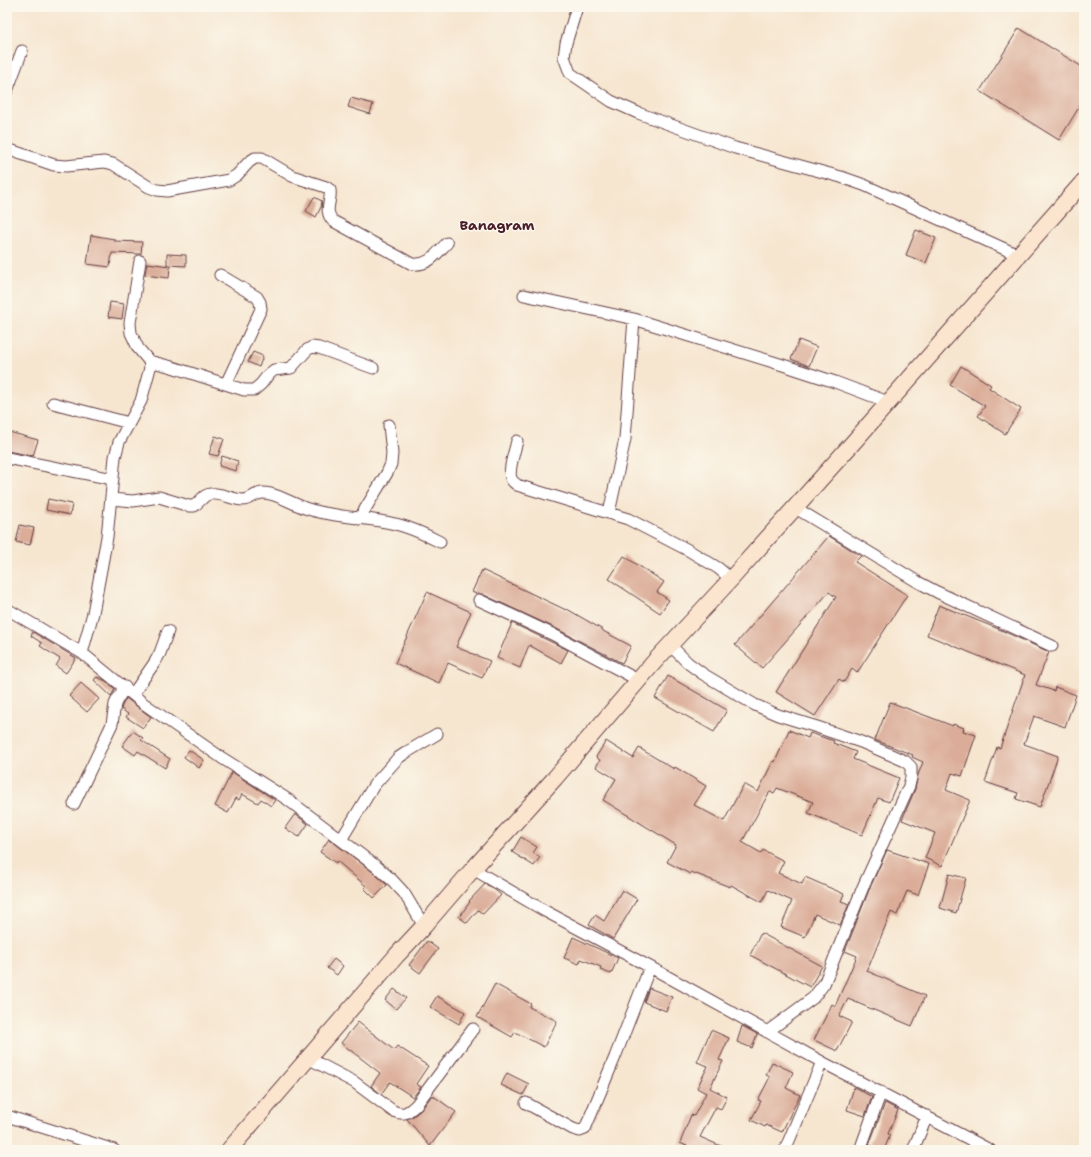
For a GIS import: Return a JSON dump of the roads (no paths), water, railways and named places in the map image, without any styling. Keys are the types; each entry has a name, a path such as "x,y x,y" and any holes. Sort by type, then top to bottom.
{"main road":[{"path":"229,1150 472,869 555,778 638,680 731,579 1084,181"}],"street":[{"path":"577,7 566,43 564,57 570,73 611,101 638,113 735,148 841,177 864,185 1018,255"},
{"path":"7,91 22,51"},
{"path":"7,149 54,165 66,166 104,162 113,164 149,187 167,191 229,180 237,175 249,162 255,158 262,158 292,176 326,187 330,190 331,195 328,210 330,217 334,221 412,264 420,265 427,262 447,243"},
{"path":"82,653 93,613 107,537 115,457 119,442 141,401 150,368 149,361 138,348 130,333 130,323 140,260"},
{"path":"220,275 257,297 260,302 261,309 226,384"},
{"path":"524,295 634,319 835,382 888,402"},
{"path":"609,513 625,439 634,319"},
{"path":"149,361 172,366 244,390 254,390 274,370 291,368 307,350 312,347 319,348 372,368"},
{"path":"53,403 129,423"},
{"path":"359,519 391,464 392,453 389,425"},
{"path":"517,441 510,477 517,485 628,519 688,550 718,568 731,579"},
{"path":"7,458 113,479"},
{"path":"111,500 133,502 159,497 189,506 194,506 209,494 246,500 257,494 264,493 308,509 327,514 406,527 440,542"},
{"path":"794,507 918,582 1052,646"},
{"path":"479,600 552,634 638,680"},
{"path":"7,609 82,653 143,703 222,758 287,799 377,867 404,893 424,926"},
{"path":"74,804 112,724 117,700 129,691 155,662 168,631"},
{"path":"670,645 688,663 703,674 755,705 778,715 817,726 861,742 905,761 911,767 909,786 863,887 824,984 812,998 767,1032"},
{"path":"341,840 374,785 393,764 407,752 437,734"},
{"path":"472,869 545,911 822,1062 990,1150"},
{"path":"526,1103 573,1129 580,1131 584,1129 650,967"},
{"path":"308,1058 354,1082 393,1111 400,1114 408,1112 416,1105 473,1029"},
{"path":"785,1150 822,1062"},
{"path":"860,1150 881,1092"},
{"path":"7,1116 114,1150"},
{"path":"913,1150 927,1116"}],"district":[{"name":"Banagram","path":"497,225"}]}
